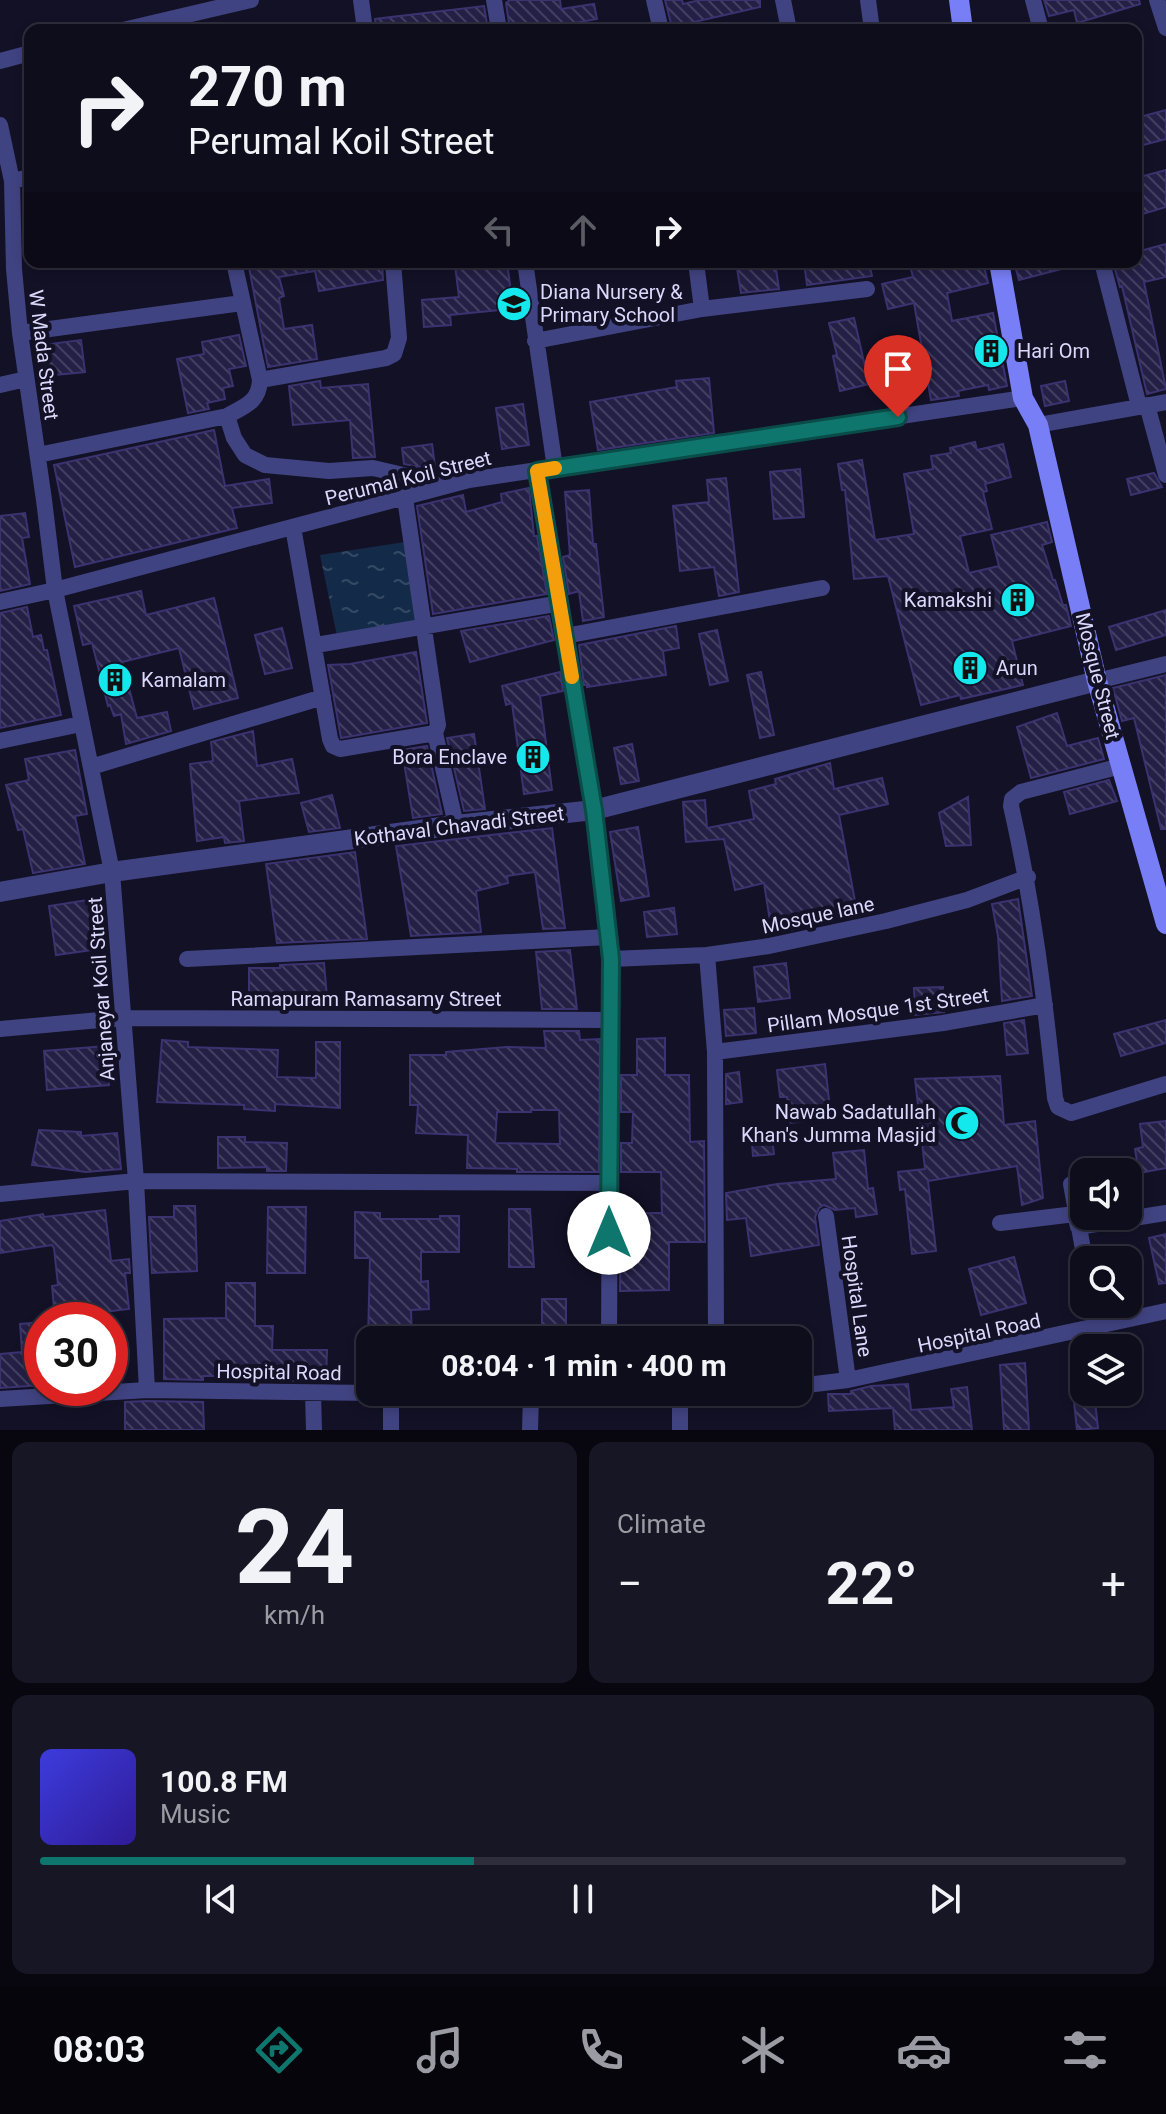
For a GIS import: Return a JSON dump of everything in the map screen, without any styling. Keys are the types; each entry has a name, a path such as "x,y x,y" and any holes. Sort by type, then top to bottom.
{"main road":[{"path":"959,0 962,24"},
{"name":"Mosque Street","path":"1000,268 1023,398 1038,425 1097,681 1166,924"}],"street":[{"path":"185,22 251,0"},
{"path":"361,0 364,24"},
{"path":"494,0 498,24"},
{"path":"654,0 660,24"},
{"path":"783,0 788,24"},
{"path":"868,0 871,24"},
{"path":"1033,0 1039,24"},
{"path":"1157,0 1166,28"},
{"path":"0,61 24,55"},
{"name":"W Mada Street","path":"0,125 12,181 7,271 20,333 55,590"},
{"path":"12,181 24,178"},
{"path":"38,455 227,416 251,403 259,393 260,380 235,268"},
{"path":"260,380 386,358 394,354 399,338 393,268"},
{"path":"526,268 555,468"},
{"path":"697,268 702,309"},
{"path":"1104,268 1166,475"},
{"path":"535,341 702,309 867,289"},
{"path":"20,333 242,303"},
{"path":"0,385 26,379"},
{"name":"Perumal Koil Street","path":"0,602 469,480 1023,398"},
{"path":"1038,425 1166,402"},
{"path":"227,416 234,438 245,455 265,465 329,471 373,468 416,478 469,480"},
{"path":"537,471 594,810 611,959 609,1326"},
{"path":"405,498 438,725 435,733 456,825"},
{"path":"293,527 333,746 340,749 435,733"},
{"path":"565,636 822,588"},
{"name":"Anjaneyar Koil Street","path":"55,590 112,872 136,1181 147,1390"},
{"path":"316,645 561,603"},
{"path":"1097,681 1166,664"},
{"name":"Kothaval Chavadi Street","path":"0,892 112,872 456,825 594,810 1097,681"},
{"path":"91,767 323,697"},
{"path":"0,741 81,724"},
{"path":"1121,766 1015,795 1011,806 1028,877 1058,1107 1071,1113 1166,1084"},
{"name":"Mosque lane","path":"611,959 707,955 769,946 967,900 1028,877"},
{"path":"187,959 608,937"},
{"path":"707,955 715,1052 716,1326"},
{"name":"Pillam Mosque 1st Street","path":"715,1052 943,1023 1045,1005"},
{"name":"Ramapuram Ramasamy Street","path":"0,1029 122,1018 611,1020"},
{"path":"0,1194 136,1181 609,1183"},
{"path":"1142,1217 1166,1213"},
{"path":"1000,1223 1070,1215"},
{"name":"Hospital Lane","path":"826,1216 848,1380"},
{"name":"Hospital Road","path":"812,1384 848,1380 1166,1311"},
{"path":"1095,1318 1097,1328"},
{"name":"Hospital Road","path":"0,1399 147,1390 356,1393"},
{"path":"313,1393 314,1430"},
{"path":"391,1406 391,1430"},
{"path":"530,1430 531,1406"},
{"path":"680,1406 680,1430"}],"water":[{"path":"405,542 420,620 337,636 320,555"}],"building":[{"path":"510,0 560,0 561,9 594,4 597,19 569,24 509,24 506,3"},
{"path":"665,0 682,0 683,4 700,0 760,0 760,7 685,24 671,24"},
{"path":"1044,0 1139,0 1140,4 1077,23 1074,10 1049,16"},
{"path":"484,6 487,24 375,24 375,19"},
{"path":"1166,110 1166,139 1142,145 1142,116"},
{"path":"1166,170 1166,207 1142,214 1142,176"},
{"path":"1166,244 1166,277 1144,282 1166,389 1147,394 1122,286 1115,268 1142,268 1142,250"},
{"path":"249,268 382,268 383,280 319,291 315,271 279,277 284,296 279,298 284,329 312,325 317,359 268,367"},
{"path":"455,268 508,268 511,293 518,293 519,308 450,315 451,325 424,327 422,300 459,297"},
{"path":"737,268 776,268 779,289 741,293"},
{"path":"805,268 870,268 872,276 807,285"},
{"path":"911,268 984,268 988,283 947,293 952,321 993,313 1007,386 989,390 988,385 958,391 959,396 931,400 914,303 888,309 882,284 913,277"},
{"path":"1016,268 1065,268 1019,280"},
{"path":"854,318 869,384 840,391 833,356 837,355 829,323"},
{"path":"239,335 246,366 229,369 233,386 223,388 225,399 207,403 209,409 188,413 177,359 204,354 202,342"},
{"path":"81,340 85,372 45,376 42,345"},
{"path":"709,378 714,433 598,450 590,402 677,387 676,381"},
{"path":"320,381 321,388 368,384 375,457 353,458 350,420 293,425 289,386"},
{"path":"1065,381 1069,401 1045,406 1041,386"},
{"path":"523,404 529,445 502,449 496,408"},
{"path":"214,430 225,486 269,479 272,503 232,508 237,528 75,567 54,465"},
{"path":"975,442 977,450 1003,444 1011,477 985,484 987,491 983,492 992,529 960,536 969,573 999,566 991,535 1047,522 1052,542 1042,545 1071,626 1012,641 1023,685 921,705 888,576 854,579 845,490 842,490 838,464 862,460 875,540 914,534 904,474 933,469 931,456 951,453 950,448"},
{"path":"432,444 435,466 404,464 402,448"},
{"path":"800,469 804,517 774,519 770,472"},
{"path":"1154,473 1162,487 1131,495 1127,479"},
{"path":"726,478 739,592 719,596 714,567 680,571 673,506 709,502 707,480"},
{"path":"529,488 534,536 537,536 547,594 433,614 417,506 463,495 466,512 502,502 501,494"},
{"path":"589,490 604,617 583,621 579,591 569,594 563,557 570,555 565,492"},
{"path":"25,513 29,537 22,538 30,584 0,591 0,516"},
{"path":"141,591 146,615 214,598 238,698 194,709 179,648 122,662 137,718 167,712 171,731 126,744 121,714 114,716 108,706 92,643 83,645 74,606"},
{"path":"27,607 33,637 41,635 44,650 47,650 61,715 0,728 0,613"},
{"path":"1166,610 1166,635 1116,650 1109,627"},
{"path":"549,616 554,640 470,662 461,631"},
{"path":"676,626 679,648 663,651 666,675 584,685 579,645"},
{"path":"282,628 292,668 265,674 255,635"},
{"path":"717,630 728,681 710,685 699,634"},
{"path":"416,652 427,723 341,738 328,665"},
{"path":"560,672 563,691 540,696 552,790 524,794 512,703 506,705 502,686"},
{"path":"761,672 774,735 760,738 747,675"},
{"path":"1166,675 1166,829 1161,829 1134,718 1122,721 1113,688"},
{"path":"1057,713 1067,746 1098,738 1104,759 1031,778 1017,727"},
{"path":"253,731 257,766 292,759 299,793 239,801 244,841 225,843 224,837 197,841 190,764 213,761 211,742"},
{"path":"474,734 485,809 464,811 447,738"},
{"path":"632,744 639,781 621,784 614,748"},
{"path":"427,746 442,814 413,818 402,750"},
{"path":"75,750 87,814 75,816 85,864 33,873 23,829 18,830 6,785 29,780 25,759"},
{"path":"830,763 834,789 882,778 888,804 839,815 857,912 772,934 764,883 735,890 724,839 686,842 683,802 705,800 707,828 754,819 749,791 776,784 775,779"},
{"path":"1109,780 1117,801 1070,814 1064,792"},
{"path":"332,795 340,828 309,832 301,803"},
{"path":"968,797 971,845 946,846 939,813"},
{"path":"638,827 649,896 621,901 610,832"},
{"path":"552,828 565,928 543,929 535,872 507,876 508,883 476,891 481,932 411,936 396,846"},
{"path":"355,852 367,939 277,943 266,864"},
{"path":"101,898 107,948 56,955 49,906"},
{"path":"1018,899 1032,996 1002,1001 998,936 992,904"},
{"path":"674,908 677,934 647,937 644,912"},
{"path":"570,950 577,1009 542,1009 536,952"},
{"path":"324,963 327,997 249,1002 249,968"},
{"path":"786,963 790,998 758,1002 754,967"},
{"path":"943,987 944,1012 915,1015 914,988"},
{"path":"754,1008 756,1033 726,1036 724,1010"},
{"path":"1024,1020 1028,1053 1007,1055 1004,1023"},
{"path":"1166,1020 1166,1043 1121,1056 1114,1034"},
{"path":"544,1031 579,1031 580,1040 600,1039 599,1172 517,1172 517,1169 467,1168 468,1135 416,1133 418,1105 410,1105 410,1055 446,1055 446,1052 507,1047 546,1048","holes":["559,1110 560,1144 495,1143 497,1112"]},
{"path":"665,1038 665,1075 689,1075 690,1142 704,1141 705,1242 669,1242 669,1290 620,1291 621,1213 662,1213 661,1172 621,1172 621,1143 632,1143 633,1112 621,1112 621,1075 637,1075 637,1039"},
{"path":"162,1040 188,1042 188,1047 278,1050 277,1077 316,1078 316,1042 340,1042 340,1108 275,1104 275,1111 244,1109 244,1105 157,1102"},
{"path":"106,1046 109,1085 47,1090 44,1051"},
{"path":"825,1064 831,1118 790,1123 787,1097 780,1097 777,1070"},
{"path":"739,1072 742,1102 726,1104 726,1074"},
{"name":"Nawab Sadatullah Khan's Jumma Masjid","path":"1000,1076 1004,1125 1035,1121 1043,1198 1022,1205 1017,1166 928,1181 936,1251 912,1254 905,1189 900,1190 898,1172 925,1169 915,1079"},
{"path":"1166,1121 1166,1168 1142,1172 1142,1158 1136,1158 1135,1149 1143,1147 1140,1124"},
{"path":"771,1129 774,1154 753,1156 751,1132"},
{"path":"39,1130 81,1132 81,1136 117,1133 121,1169 86,1172 32,1165"},
{"path":"218,1137 245,1137 245,1142 287,1143 286,1171 267,1171 267,1167 218,1168"},
{"path":"864,1150 868,1189 873,1188 877,1214 856,1217 855,1208 835,1210 824,1205 815,1217 819,1245 751,1256 746,1218 727,1220 726,1193 777,1184 836,1179 833,1153"},
{"path":"174,1206 195,1206 197,1271 152,1273 149,1217 174,1217"},
{"path":"268,1207 306,1207 305,1273 267,1273"},
{"path":"509,1209 530,1209 534,1267 509,1267"},
{"path":"105,1210 111,1261 129,1259 130,1273 125,1273 129,1309 128,1302 54,1302 52,1286 58,1285 52,1245 0,1253 0,1221 43,1214 44,1217"},
{"path":"355,1212 380,1213 380,1219 459,1216 459,1252 421,1252 421,1282 428,1281 429,1309 411,1310 412,1326 368,1326 370,1258 355,1258"},
{"path":"1166,1234 1166,1283 1159,1284 1149,1238"},
{"path":"1014,1257 1026,1303 981,1315 969,1269"},
{"path":"226,1283 255,1283 255,1326 273,1326 272,1350 327,1350 326,1381 292,1381 293,1369 226,1369 226,1376 203,1376 203,1380 164,1379 164,1319 226,1318"},
{"path":"542,1299 566,1299 566,1326 542,1326"},
{"path":"20,1324 24,1324 24,1386 0,1388 0,1354 22,1352"},
{"path":"1025,1363 1029,1430 1004,1430 1000,1365"},
{"path":"908,1384 911,1410 954,1407 951,1389 967,1387 972,1430 895,1430 893,1408 829,1411 828,1394 851,1394 851,1391 871,1386"},
{"path":"128,1402 203,1402 204,1430 125,1430 125,1406 128,1406"},
{"path":"1074,1406 1096,1406 1098,1428 1077,1430"}],"slow traffic":[{"path":"555,468 537,471 572,677"}],"place":[{"name":"Diana Nursery & Primary School","path":"514,304"},
{"name":"Hari Om","path":"991,351"},
{"name":"Kamakshi","path":"1018,600"},
{"name":"Arun","path":"970,668"},
{"name":"Kamalam","path":"115,680"},
{"name":"Bora Enclave","path":"533,757"},
{"name":"Nawab Sadatullah Khan's Jumma Masjid","path":"962,1123"}],"route":[{"path":"609,1233 611,959 594,810 537,471 898,417"}]}
